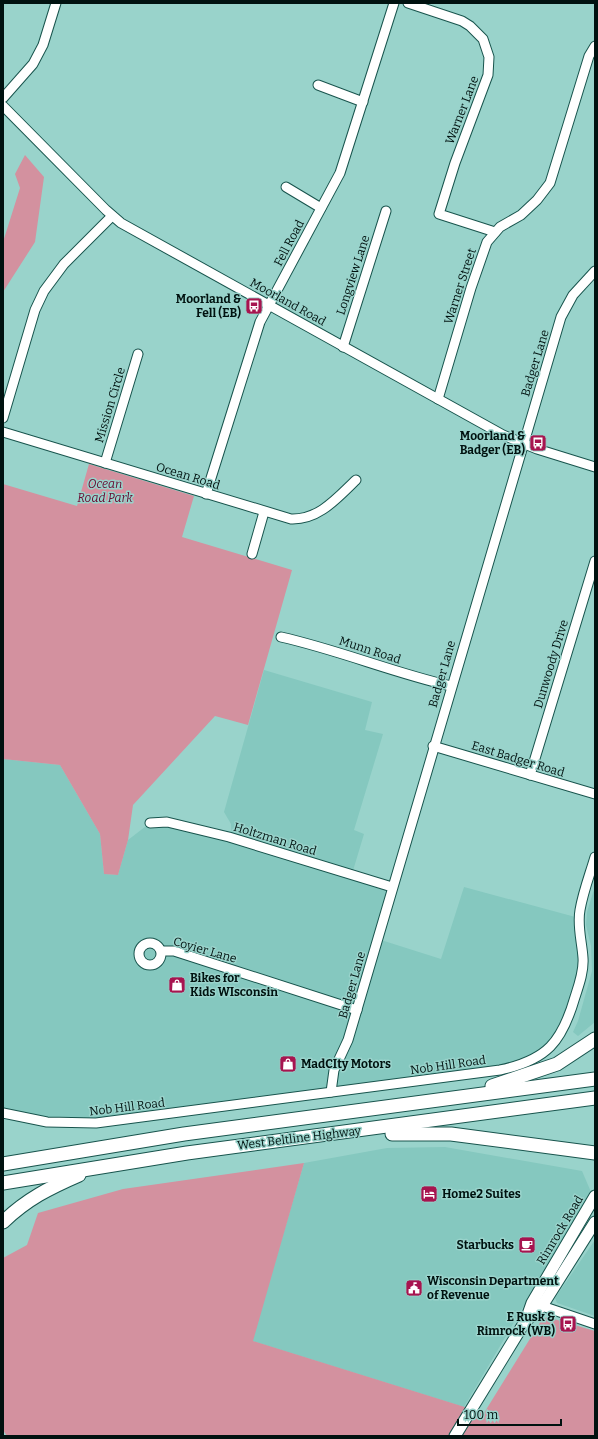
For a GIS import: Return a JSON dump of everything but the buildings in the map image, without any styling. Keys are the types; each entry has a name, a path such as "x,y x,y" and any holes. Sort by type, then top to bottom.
{"highway":[{"path":"454,1097 520,1078 557,1064 595,1039"},
{"name":"West Beltline Highway","path":"3,1164 184,1134 595,1079"},
{"name":"West Beltline Highway","path":"3,1183 202,1150 289,1140 595,1098"},
{"path":"289,1140 407,1133 451,1134 595,1153"},
{"path":"551,1147 595,1158"},
{"path":"3,1222 20,1206 43,1191 99,1167"}],"main road":[{"name":"Rimrock Road","path":"537,1305 595,1196"},
{"name":"Rimrock Road","path":"455,1436 526,1320 595,1222"}],"street":[{"name":"Fell Road","path":"206,494 260,322 340,173 394,3"},
{"name":"Warner Lane","path":"408,3 462,21 470,26 483,40 488,51 488,75 455,163 439,214 494,232"},
{"path":"3,98 33,64 43,45 53,4"},
{"name":"Warner Street","path":"438,399 480,258 487,242 494,232 521,215 537,200 550,183 589,56 595,46"},
{"path":"318,85 363,102"},
{"name":"Moorland Road","path":"3,106 112,216 121,223 503,436 595,467"},
{"path":"286,187 321,208"},
{"name":"Longview Lane","path":"343,346 386,211"},
{"path":"3,418 35,310 44,291 52,278 64,264 112,216"},
{"name":"Badger Lane","path":"331,1092 334,1070 348,1040 433,746 561,317 573,295 595,271"},
{"name":"Mission Circle","path":"105,463 138,354"},
{"name":"Ocean Road","path":"3,432 291,519 307,517 321,511 333,502 356,480"},
{"path":"252,554 264,512"},
{"name":"Dunwoody Drive","path":"530,775 595,561"},
{"name":"Munn Road","path":"281,637 305,642 402,673 451,686"},
{"name":"East Badger Road","path":"433,746 595,794"},
{"name":"Holtzman Road","path":"150,824 167,822 183,825 392,887"},
{"name":"Nob Hill Road","path":"3,1113 47,1122 86,1124 500,1070 530,1061 540,1056 553,1044 566,1025 580,980 583,960 579,931 580,910 595,857"},
{"name":"Coyier Lane","path":"161,951 174,951 357,1010"},
{"path":"537,1305 595,1324"}],"shaded area":[{"path":"264,670 372,702 365,730 383,734 354,830 364,834 352,874 392,887 381,940 441,959 464,887 579,918 581,980 553,1044 516,1066 96,1123 3,1113 3,759 60,765 100,834 104,874 118,875 128,840 150,823 232,838 231,824 224,812"},
{"path":"595,886 595,1022 578,1036 573,1032 578,1021 592,971 591,946 586,925 587,912"},
{"path":"445,1147 582,1171 591,1192 464,1407 252,1341 304,1163 387,1148"},
{"path":"595,1240 595,1316 557,1303 555,1298"}],"green space":[{"path":"25,155 44,177 35,242 3,292 3,242 20,188 15,174"},
{"name":"Ocean Road Park","path":"89,464 194,496 182,537 292,570 248,725 215,716 133,805 128,840 118,875 104,874 100,834 60,765 3,759 3,484 77,506"},
{"path":"304,1163 253,1341 484,1413 541,1321 547,1317 595,1331 595,1436 7,1436 3,1430 3,1258 27,1245 38,1213 123,1189"}],"place":[{"name":"Moorland & Fell (EB)","path":"254,306"},
{"name":"Moorland & Badger (EB)","path":"538,443"},
{"name":"Bikes for Kids WIsconsin","path":"177,985"},
{"name":"MadCIty Motors","path":"288,1064"},
{"name":"Home2 Suites","path":"429,1194"},
{"name":"Starbucks","path":"527,1245"},
{"name":"Wisconsin Department of Revenue","path":"414,1288"},
{"name":"E Rusk & Rimrock (WB)","path":"568,1324"}]}
